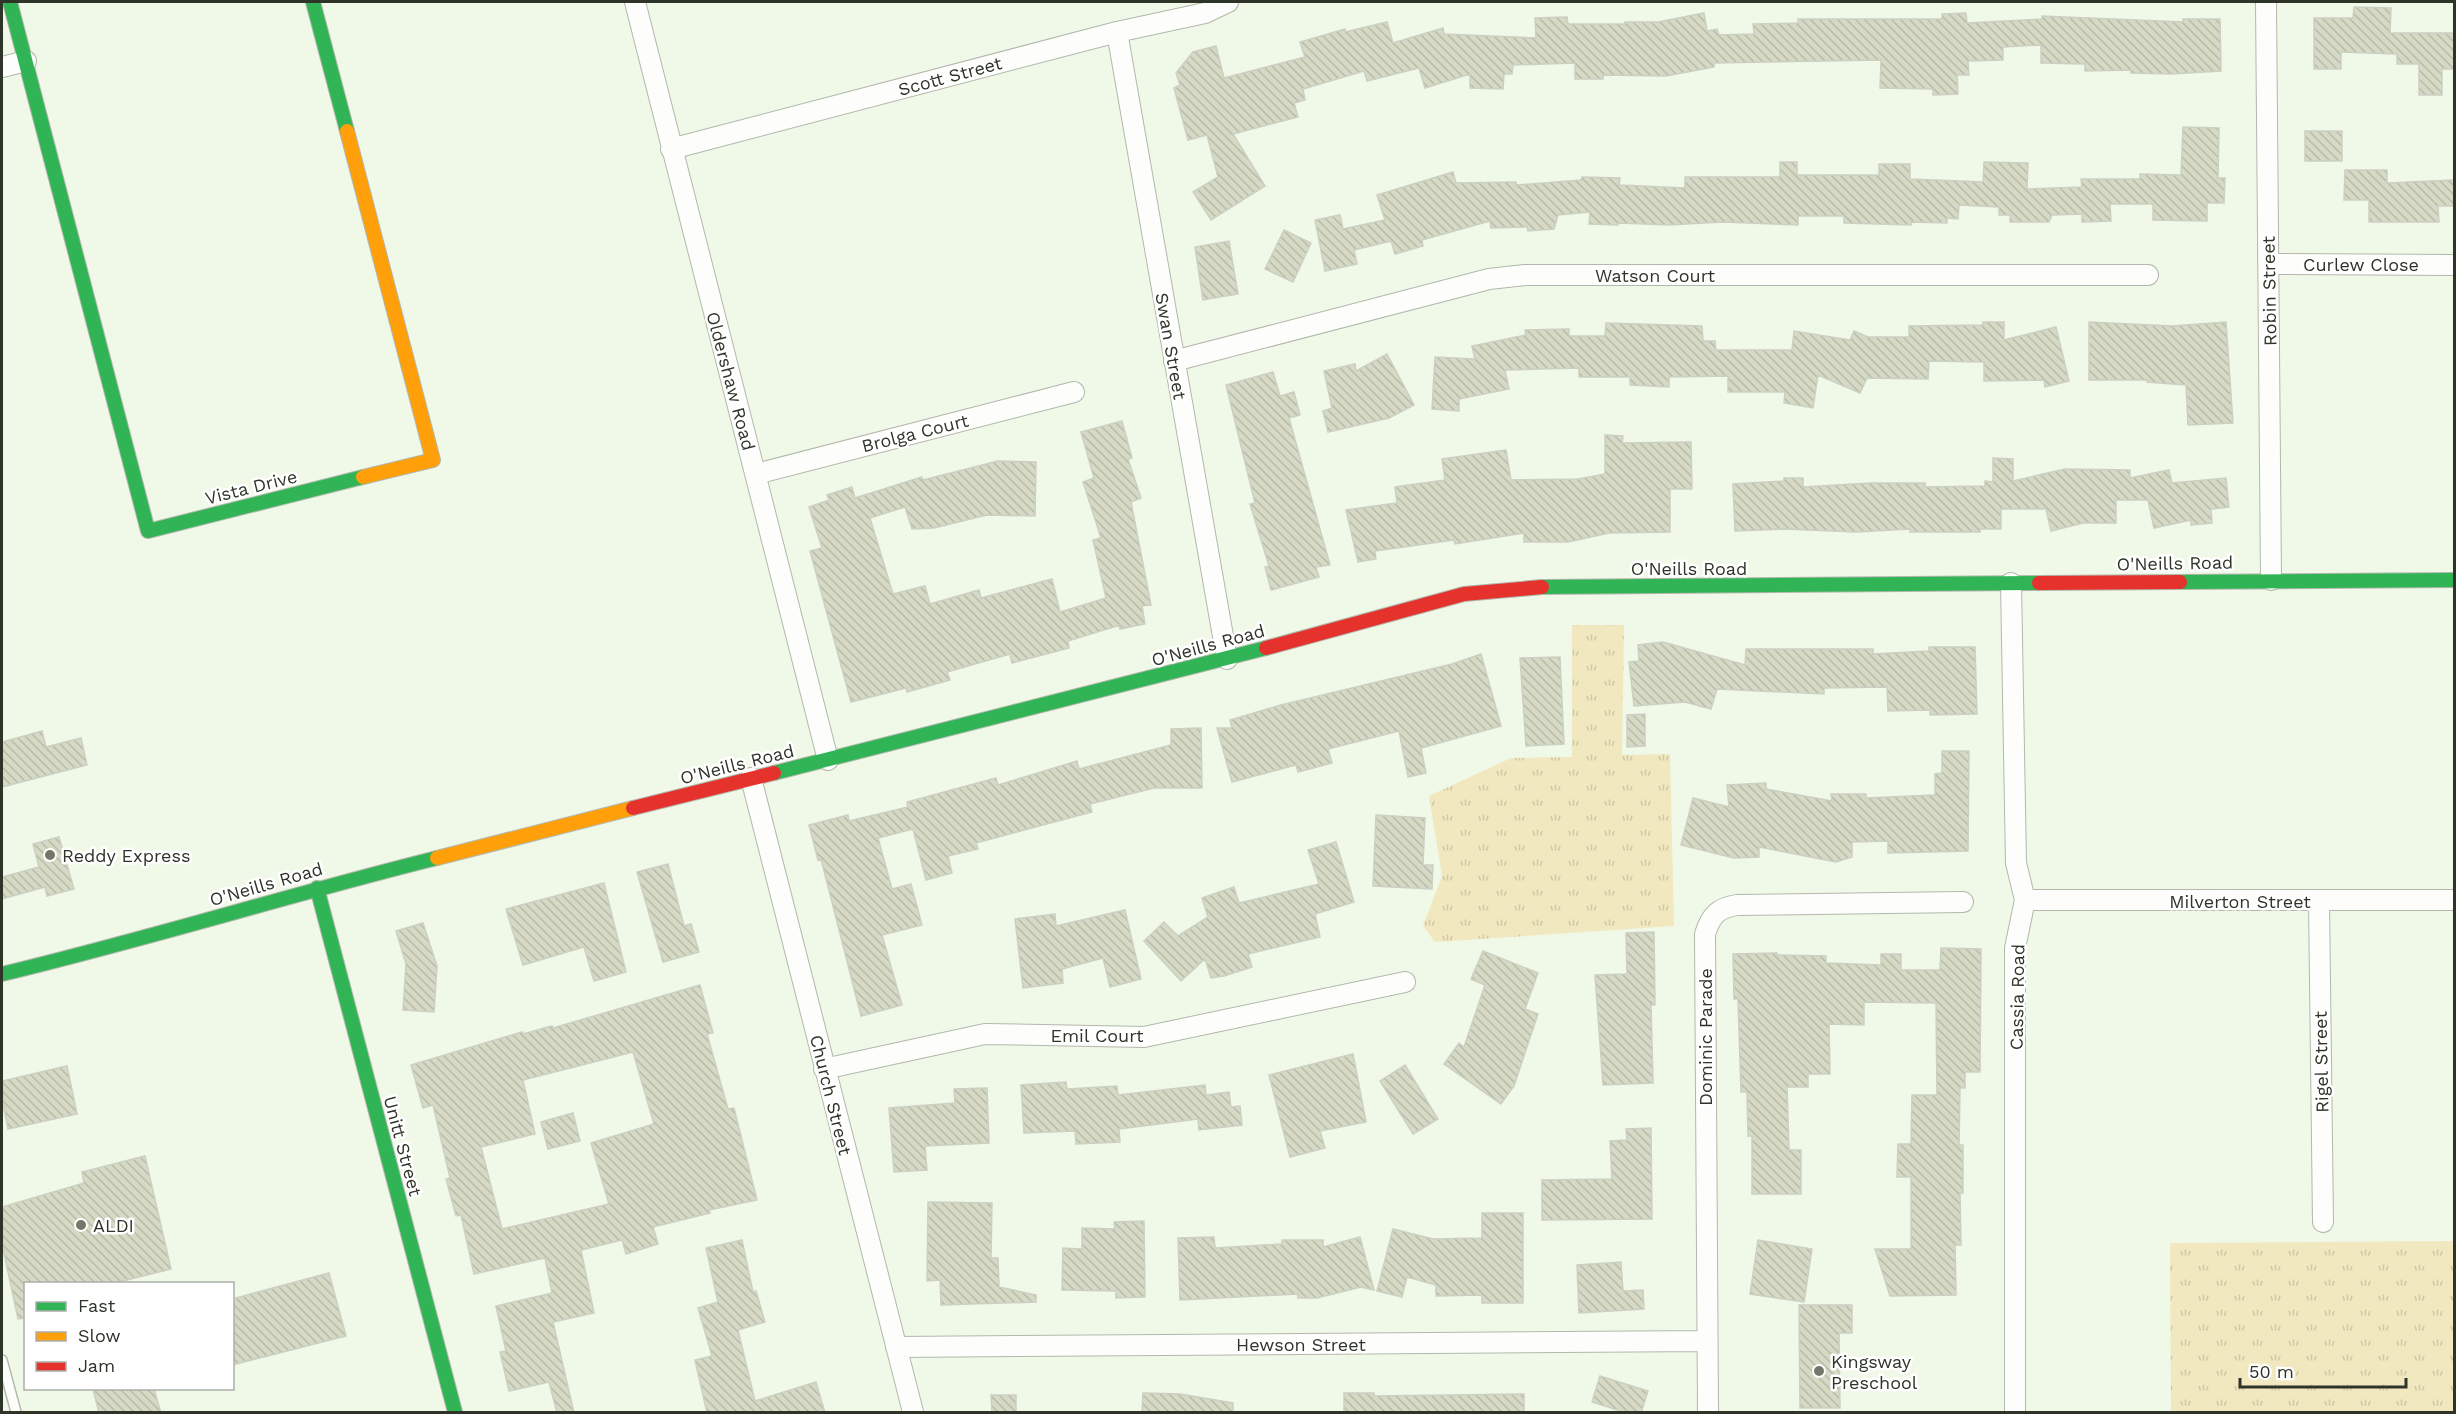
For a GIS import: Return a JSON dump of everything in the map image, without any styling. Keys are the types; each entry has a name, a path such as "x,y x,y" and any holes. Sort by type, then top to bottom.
{"street":[{"name":"Vista Drive","path":"10,2 148,531 433,460 313,2"},
{"name":"Oldershaw Road","path":"634,2 828,760"},
{"name":"Scott Street","path":"671,149 1117,32 1205,14 1228,2"},
{"name":"Robin Street","path":"2266,2 2271,580"},
{"name":"Swan Street","path":"1117,32 1227,659"},
{"path":"2,67 26,61"},
{"name":"Curlew Close","path":"2268,264 2454,265"},
{"name":"Watson Court","path":"1174,361 1489,279 1525,275 2148,274"},
{"name":"Brolga Court","path":"756,474 1074,392"},
{"name":"O'Neills Road","path":"2,974 112,948 317,888 1227,659 1464,594 1531,587 2454,580"},
{"name":"Cassia Road","path":"2011,583 2016,862 2025,900 2015,948 2015,1413"},
{"name":"Church Street","path":"751,778 913,1413"},
{"name":"Unitt Street","path":"317,888 455,1413"},
{"name":"Milverton Street","path":"2025,900 2454,900"},
{"name":"Rigel Street","path":"2319,901 2323,1222"},
{"name":"Dominic Parade","path":"1708,1413 1705,934 1710,918 1722,908 1737,905 1963,902"},
{"name":"Emil Court","path":"824,1069 985,1034 1144,1037 1405,982"},
{"name":"Hewson Street","path":"896,1347 1706,1341"}],"lane":[{"path":"2,1360 16,1413"}],"green space":[{"path":"1572,625 1624,625 1622,755 1670,754 1674,926 1435,942 1423,926 1442,876 1429,796 1511,758 1572,757"},
{"path":"2454,1241 2454,1412 2171,1412 2170,1243"}],"building":[{"path":"2354,7 2391,8 2390,33 2454,33 2454,69 2442,69 2442,95 2419,95 2419,64 2397,64 2397,54 2341,52 2341,69 2314,69 2314,18 2353,18"},
{"path":"1704,13 1707,31 1717,29 1719,35 1754,34 1753,24 1798,23 1798,19 1942,19 1942,14 1966,13 1967,23 2042,19 2042,16 2183,22 2183,19 2220,19 2221,71 2171,74 2131,73 2131,70 2085,71 2085,64 2041,63 2041,45 2003,47 2003,60 1968,61 1969,75 1957,75 1958,94 1933,95 1933,89 1880,88 1881,60 1714,63 1714,67 1666,76 1603,75 1603,79 1575,79 1575,63 1513,65 1512,74 1504,74 1503,89 1470,88 1470,74 1425,88 1419,68 1367,81 1364,71 1303,89 1305,100 1294,103 1298,117 1233,134 1265,186 1211,220 1193,192 1218,177 1207,135 1188,140 1174,88 1180,85 1176,73 1193,52 1216,46 1224,78 1305,57 1300,42 1345,29 1345,32 1387,22 1393,43 1443,28 1444,34 1536,38 1535,18 1567,17 1568,24 1625,24 1625,22 1658,22"},
{"path":"2183,127 2219,128 2218,178 2225,178 2224,203 2207,203 2207,221 2153,220 2153,204 2110,204 2111,221 2082,222 2082,214 2052,215 2049,222 2010,222 2010,215 1999,215 1999,207 1959,205 1958,219 1947,218 1947,223 1911,222 1911,225 1844,223 1844,216 1798,216 1798,225 1723,222 1669,225 1589,224 1590,212 1558,215 1554,229 1528,231 1527,227 1491,228 1490,221 1422,240 1423,246 1395,254 1391,241 1354,250 1357,264 1325,271 1315,220 1340,215 1343,229 1385,220 1377,195 1453,172 1456,183 1516,182 1516,185 1581,180 1582,177 1620,178 1619,185 1685,188 1685,177 1780,177 1780,162 1797,162 1797,175 1879,175 1879,164 1910,164 1910,179 1983,182 1984,162 2028,163 2027,189 2082,187 2081,179 2140,179 2140,174 2181,175"},
{"path":"2305,131 2342,131 2342,161 2305,161"},
{"path":"2345,170 2387,170 2387,183 2454,180 2454,206 2438,206 2439,222 2369,222 2369,200 2344,200"},
{"path":"1284,230 1311,243 1293,282 1265,269"},
{"path":"1229,241 1238,294 1203,300 1195,247"},
{"path":"1983,322 2004,322 2004,340 2056,327 2069,381 2045,387 2044,380 1984,381 1984,362 1929,361 1928,379 1867,378 1860,393 1818,375 1813,408 1784,403 1785,392 1728,392 1728,376 1669,377 1669,387 1630,385 1630,377 1579,377 1579,368 1505,370 1509,389 1459,399 1459,411 1432,409 1435,357 1475,359 1472,346 1526,335 1525,330 1569,329 1569,336 1605,336 1606,323 1702,326 1703,341 1715,341 1716,350 1792,350 1794,331 1850,340 1854,331 1868,337 1909,337 1909,326 1983,325"},
{"path":"2089,322 2172,326 2226,322 2233,423 2188,425 2186,385 2147,382 2147,380 2089,380"},
{"path":"1387,354 1414,405 1389,418 1328,432 1323,411 1332,408 1324,371 1355,364 1356,371"},
{"path":"1273,372 1280,396 1294,392 1300,415 1289,418 1330,565 1316,567 1319,577 1271,590 1265,567 1269,566 1250,504 1255,503 1226,385"},
{"path":"1122,421 1132,458 1128,459 1141,498 1131,502 1151,605 1142,606 1145,624 1120,629 1120,625 1068,641 1069,648 1012,663 1010,654 947,672 950,680 907,692 906,688 851,702 810,551 822,548 809,507 829,500 827,495 852,487 855,498 922,477 923,480 998,461 1036,462 1035,516 987,515 934,528 912,529 905,507 870,518 893,594 925,586 930,604 979,590 981,598 1052,579 1060,612 1106,598 1093,540 1101,538 1083,482 1094,478 1081,432"},
{"path":"1605,435 1623,436 1622,443 1691,442 1692,489 1670,489 1670,532 1609,533 1568,542 1524,542 1524,533 1455,544 1454,540 1375,551 1376,559 1358,562 1346,510 1397,503 1395,487 1445,480 1442,459 1506,450 1511,480 1578,479 1605,474"},
{"path":"1993,458 2013,459 2013,481 2065,469 2130,470 2130,478 2169,470 2172,483 2226,478 2229,507 2211,509 2212,523 2191,525 2191,520 2154,528 2148,500 2116,500 2116,523 2083,523 2051,531 2046,509 2001,509 2001,529 1980,529 1980,532 1910,532 1910,529 1856,532 1785,529 1735,531 1733,484 1803,478 1803,487 1871,483 1925,483 1925,487 1985,486 1985,481 1993,482"},
{"path":"1663,642 1745,665 1746,649 1873,649 1873,654 1929,651 1929,647 1975,647 1977,714 1930,715 1930,710 1888,711 1887,687 1824,688 1824,694 1717,689 1711,709 1685,702 1634,706 1629,662 1639,661 1638,645"},
{"path":"1481,654 1501,726 1421,748 1426,773 1408,777 1399,731 1328,749 1332,763 1298,772 1296,765 1232,782 1217,728 1232,728 1230,720 1281,705 1452,664"},
{"path":"1560,657 1564,744 1526,746 1520,658"},
{"path":"1645,714 1645,746 1627,747 1627,715"},
{"path":"1201,728 1202,788 1154,788 1090,804 1092,812 976,843 978,849 948,856 952,873 926,880 913,829 878,838 892,889 911,884 922,925 882,935 902,1005 861,1016 821,859 818,860 809,825 848,815 849,821 908,807 907,802 996,778 998,785 1077,761 1079,769 1171,745 1171,729"},
{"path":"42,731 46,747 81,738 87,765 2,787 2,742"},
{"path":"1942,751 1969,751 1968,851 1888,853 1888,841 1852,842 1852,857 1836,862 1759,847 1759,857 1734,858 1681,845 1693,798 1729,807 1727,785 1766,783 1766,789 1832,801 1831,794 1866,794 1866,798 1935,795 1935,774 1942,773"},
{"path":"1376,815 1425,818 1423,865 1433,865 1432,889 1373,886"},
{"name":"Reddy Express","path":"59,837 74,889 47,896 45,887 2,899 2,877 39,867 33,844"},
{"path":"1336,842 1354,902 1315,914 1320,937 1248,954 1252,967 1224,976 1211,978 1205,959 1181,981 1144,941 1164,922 1178,936 1208,917 1202,898 1234,887 1239,903 1319,884 1308,850"},
{"path":"668,864 684,926 691,924 699,952 663,962 637,872"},
{"path":"604,883 626,972 594,981 584,947 523,965 506,909"},
{"path":"1125,910 1141,979 1110,987 1103,958 1062,969 1063,983 1023,988 1015,919 1055,914 1056,926"},
{"path":"423,923 437,966 434,1012 403,1010 406,964 396,931"},
{"path":"1654,932 1655,1005 1651,1005 1653,1083 1603,1085 1595,975 1627,974 1626,933"},
{"path":"1941,948 1981,949 1980,1072 1965,1072 1965,1088 1960,1088 1959,1145 1963,1145 1963,1193 1960,1193 1961,1245 1955,1245 1956,1295 1890,1296 1875,1249 1911,1249 1911,1177 1897,1177 1898,1144 1911,1144 1912,1095 1937,1095 1936,1003 1864,1002 1864,1025 1829,1024 1830,1074 1808,1074 1808,1087 1787,1087 1789,1150 1801,1150 1801,1194 1752,1194 1752,1136 1748,1136 1747,1092 1741,1092 1738,999 1734,999 1733,954 1777,953 1777,955 1826,956 1826,963 1881,965 1881,954 1901,954 1901,970 1940,970"},
{"path":"1483,951 1538,973 1525,1009 1538,1014 1514,1086 1501,1104 1444,1064 1459,1043 1464,1047 1485,985 1471,979"},
{"path":"700,985 713,1033 707,1034 728,1109 734,1108 757,1200 709,1210 710,1213 653,1227 658,1244 626,1254 622,1240 581,1250 594,1313 553,1322 574,1413 557,1413 549,1382 509,1391 500,1352 506,1351 496,1306 552,1293 545,1258 474,1274 461,1215 456,1216 446,1179 450,1178 433,1105 423,1108 411,1065 522,1032 523,1034 552,1026 553,1028","holes":["633,1052 654,1124 591,1143 609,1204 502,1229 481,1147 535,1134 523,1080"]},
{"path":"1353,1054 1366,1122 1320,1131 1325,1148 1290,1157 1269,1075"},
{"path":"1405,1065 1438,1119 1413,1134 1380,1081"},
{"path":"67,1066 77,1114 8,1129 2,1099 2,1081"},
{"path":"1066,1082 1067,1089 1117,1086 1118,1095 1205,1085 1206,1095 1229,1092 1231,1107 1240,1106 1242,1125 1199,1130 1198,1119 1119,1129 1120,1142 1076,1144 1075,1131 1024,1133 1021,1085"},
{"path":"987,1088 989,1143 925,1146 927,1170 894,1172 889,1108 955,1103 954,1089"},
{"path":"573,1113 580,1141 548,1149 541,1122"},
{"path":"1651,1128 1652,1219 1542,1220 1542,1180 1612,1179 1610,1141 1627,1140 1626,1129"},
{"name":"ALDI","path":"145,1156 171,1269 119,1282 24,1282 24,1318 18,1319 2,1244 2,1207 84,1183 82,1172"},
{"path":"928,1202 992,1203 991,1258 998,1258 999,1287 1036,1295 1036,1302 941,1305 940,1280 927,1281"},
{"path":"1482,1213 1523,1213 1523,1303 1482,1303 1482,1295 1436,1296 1436,1285 1407,1277 1402,1297 1377,1291 1393,1229 1433,1239 1482,1238"},
{"path":"1144,1221 1145,1297 1116,1298 1116,1291 1062,1290 1063,1248 1082,1249 1082,1228 1115,1229 1114,1222"},
{"path":"1214,1237 1215,1248 1282,1244 1282,1240 1323,1240 1323,1247 1360,1237 1374,1290 1361,1287 1317,1298 1298,1298 1298,1294 1180,1300 1178,1238"},
{"path":"742,1240 753,1292 756,1291 765,1322 738,1330 755,1401 816,1382 825,1413 707,1413 695,1360 712,1356 698,1308 718,1302 706,1248"},
{"path":"1758,1240 1812,1249 1804,1302 1750,1294"},
{"path":"1621,1262 1623,1291 1643,1290 1644,1309 1579,1313 1577,1265"},
{"path":"329,1273 346,1336 234,1364 234,1298"},
{"name":"Kingsway Preschool","path":"1799,1305 1852,1305 1852,1333 1839,1333 1840,1408 1800,1408"},
{"path":"1600,1376 1648,1391 1641,1413 1627,1413 1592,1402"},
{"path":"93,1390 154,1390 161,1413 99,1413"},
{"path":"1143,1393 1180,1394 1233,1403 1233,1413 1142,1413"},
{"path":"1344,1393 1374,1393 1374,1396 1524,1394 1524,1413 1344,1413"},
{"path":"991,1395 1016,1395 1016,1413 992,1413"}],"traffic: fast":[{"path":"10,2 148,531 363,477"},
{"path":"313,2 347,131"},
{"path":"2180,582 2454,580"},
{"path":"1542,587 2039,583"},
{"path":"774,773 1266,648"},
{"path":"2,974 437,858"},
{"path":"317,888 455,1412"}],"traffic: slow":[{"path":"347,131 433,460 363,477"},
{"path":"437,858 633,808"}],"traffic: jam":[{"path":"2039,583 2180,582"},
{"path":"1266,648 1464,594 1542,587"},
{"path":"633,808 774,773"}],"place":[{"name":"Reddy Express","path":"50,855"},
{"name":"ALDI","path":"81,1225"},
{"name":"Kingsway Preschool","path":"1819,1371"}]}
